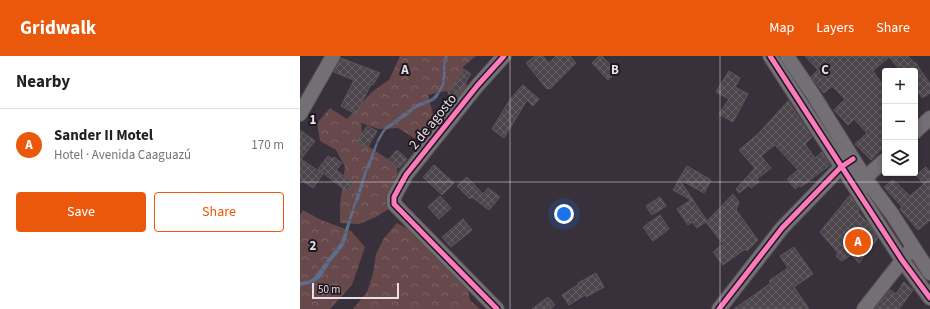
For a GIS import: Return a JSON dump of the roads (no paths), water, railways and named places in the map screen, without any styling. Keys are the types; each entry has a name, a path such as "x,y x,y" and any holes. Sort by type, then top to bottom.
{"street":[{"path":"300,114 333,56"},
{"name":"2 de agosto","path":"497,309 397,208 394,204 394,196 406,175 477,86 504,56"},
{"path":"770,56 800,102 847,163 860,183 902,260 930,298"},
{"path":"787,56 814,96 847,163"},
{"path":"918,129 930,118"},
{"path":"719,309 782,228 847,163"},
{"path":"860,183 882,163"},
{"path":"860,183 892,214 930,273"},
{"path":"864,309 913,248"}],"water":[{"path":"445,56 448,56 445,65 446,72 444,85 437,98 416,108 385,131 378,143 370,167 367,171 344,245 331,261 319,280 300,286 300,282 310,280 314,277 341,242 365,170 378,138 384,128 417,104 432,98 437,93 442,84"}],"place":[{"name":"Sander II Motel","path":"858,242"}]}
